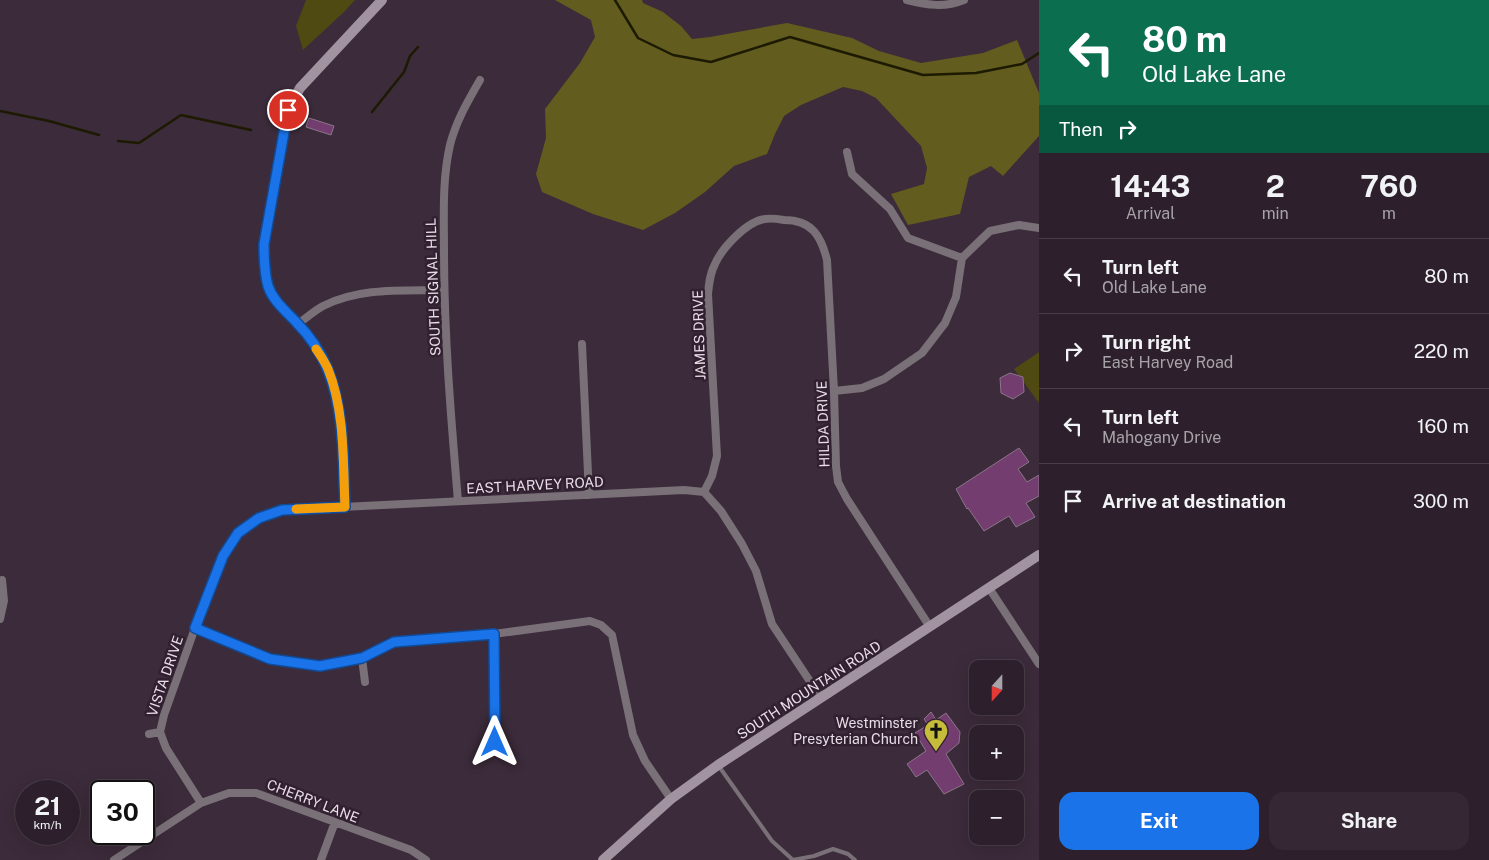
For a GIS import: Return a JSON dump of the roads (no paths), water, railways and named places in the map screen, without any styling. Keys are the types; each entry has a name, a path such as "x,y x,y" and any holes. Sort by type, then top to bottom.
{"street":[{"path":"345,507 340,420 336,395 328,369 317,350 298,324 278,303 269,287 264,266 264,244 288,110 300,88 382,0"},
{"path":"907,0 932,5 945,5 964,0"},
{"name":"SOUTH SIGNAL HILL","path":"458,501 444,290 444,199 449,153 460,114 480,80"},
{"path":"847,152 852,174 890,209 908,238 962,258"},
{"name":"JAMES DRIVE","path":"704,492 712,476 717,456 708,294 710,276 715,262 724,248 747,227 764,219 793,220 812,228"},
{"path":"834,391 862,388 884,379 922,353 945,324 956,297 962,258 990,231 1019,225 1039,228"},
{"name":"HILDA DRIVE","path":"812,228 822,243 827,260 838,482 847,499 930,627"},
{"path":"298,324 322,306 345,297 367,293 444,290"},
{"path":"582,344 589,495"},
{"name":"EAST HARVEY ROAD","path":"195,628 223,556 238,533 259,518 282,510 684,490 704,492"},
{"path":"704,492 721,512 742,544 756,571 772,624 821,698"},
{"name":"SOUTH MOUNTAIN ROAD","path":"603,860 671,799 718,765 1039,555"},
{"path":"0,619 4,602 2,580"},
{"path":"989,588 1039,664"},
{"path":"195,628 270,659 320,666 362,658 394,642 494,634 590,621 601,625 612,635 633,735 645,761 671,799"},
{"name":"VISTA DRIVE","path":"195,628 164,715 160,732 166,748 201,803"},
{"path":"494,634 495,742"},
{"path":"362,658 365,682"},
{"name":"VISTA DRIVE","path":"149,734 160,732"},
{"name":"CHERRY LANE","path":"114,860 201,803 229,793 256,792 411,850 426,860"},
{"path":"321,860 335,822"}],"lane":[{"path":"718,765 772,841 793,860 814,856 833,849 848,854 855,860"}],"waterway":[{"path":"615,0 638,38 673,55 711,62 790,37 923,75 976,73 1022,64 1039,53"},
{"path":"372,112 404,72 410,56 418,47"},
{"path":"0,111 49,121 99,135"},
{"path":"118,141 139,143 181,115 251,130"}],"place":[{"name":"Westminster Presyterian Church","path":"936,752"}]}
